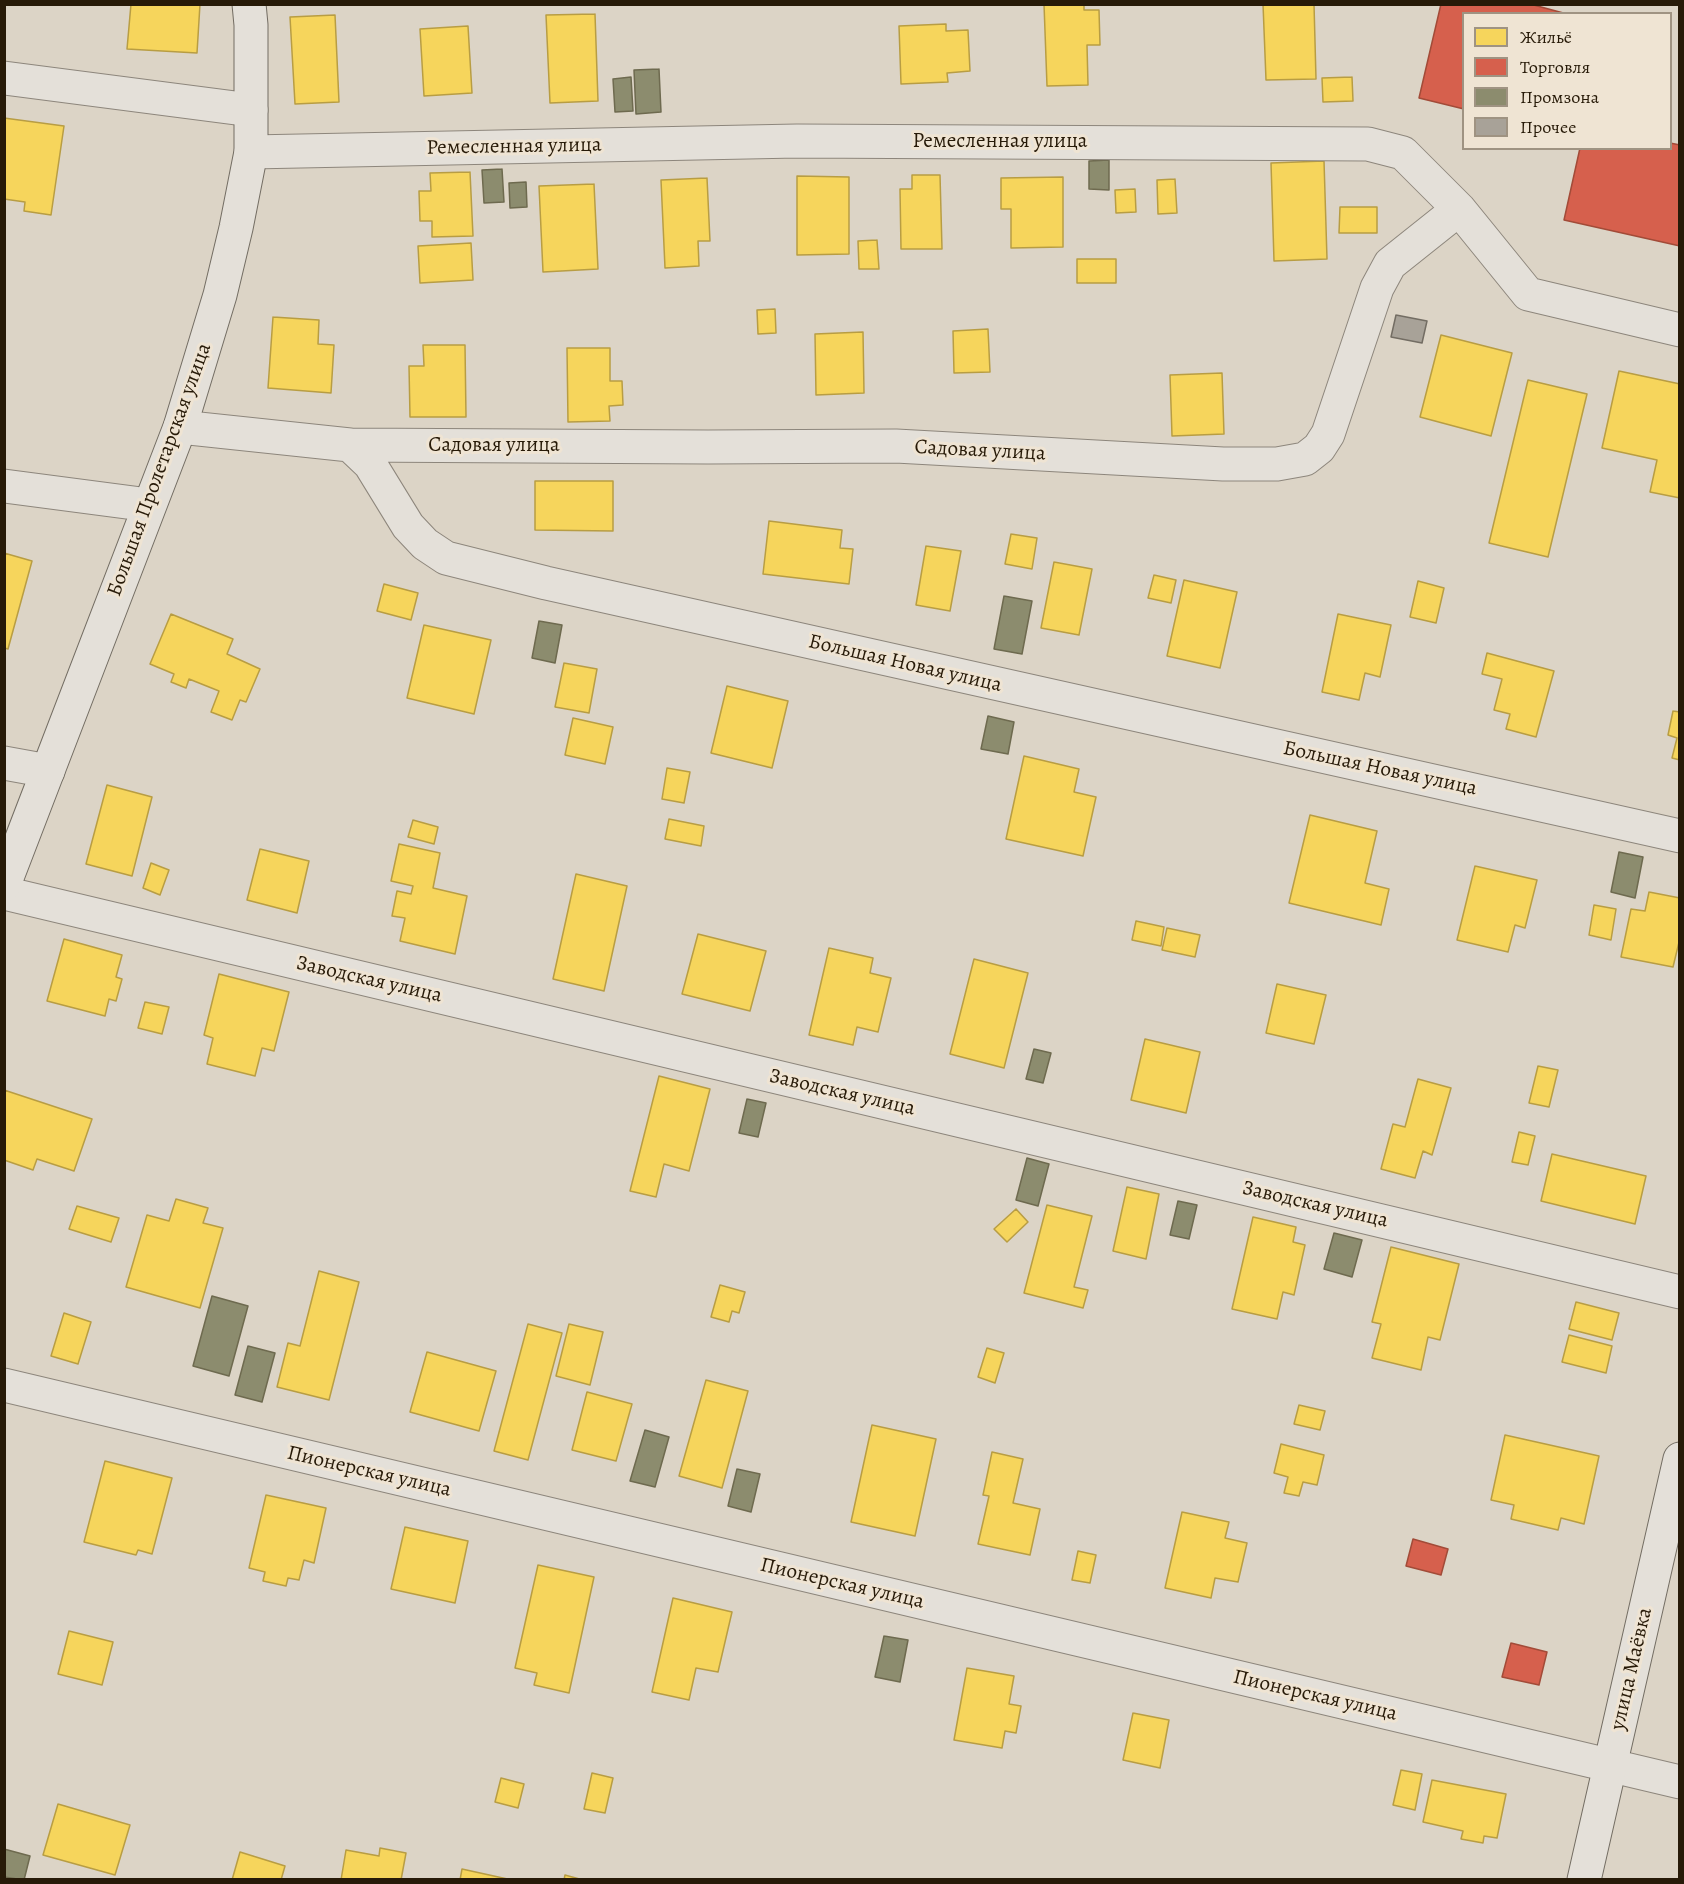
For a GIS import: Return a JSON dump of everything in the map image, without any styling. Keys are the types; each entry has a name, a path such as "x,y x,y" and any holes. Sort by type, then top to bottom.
{"street":[{"name":"Большая Пролетарская улица","path":"4,885 180,427 220,295 251,152 249,4"},
{"path":"4,78 251,110"},
{"name":"Ремесленная улица","path":"251,152 797,141 1368,144 1403,153 1459,209 1528,294 1680,330"},
{"name":"Садовая улица","path":"350,445 896,446 1277,465 1305,459 1319,447 1328,434 1377,288 1390,264 1459,209"},
{"path":"180,427 350,445"},
{"name":"Большая Новая улица","path":"350,445 370,464 408,526 425,544 446,558 546,583 1680,836"},
{"path":"4,486 149,506"},
{"path":"4,763 48,771"},
{"name":"Заводская улица","path":"4,893 1680,1292"},
{"name":"Пионерская улица","path":"4,1385 1680,1782"},
{"name":"улица Маёвка","path":"1584,1880 1680,1458"}],"building: Жильё":[{"path":"131,4 200,4 197,53 127,49"},
{"path":"1044,4 1084,4 1084,10 1099,10 1100,45 1087,45 1088,85 1047,86"},
{"path":"1263,4 1314,4 1316,79 1266,80"},
{"path":"595,14 598,101 550,103 546,15"},
{"path":"335,15 339,102 295,104 290,17"},
{"path":"946,24 946,31 968,30 970,71 947,73 948,82 901,84 899,26"},
{"path":"468,26 472,93 424,96 420,29"},
{"path":"1352,77 1353,101 1323,102 1322,78"},
{"path":"4,118 64,126 51,215 24,211 25,202 4,199"},
{"path":"1324,161 1327,259 1274,261 1271,163"},
{"path":"470,172 473,236 432,237 432,221 420,221 419,191 431,191 430,173"},
{"path":"912,175 940,175 942,249 901,249 900,189 912,189"},
{"path":"797,176 849,177 849,254 797,255"},
{"path":"1063,177 1063,247 1011,248 1011,209 1001,209 1001,178"},
{"path":"707,178 710,241 698,241 699,266 665,268 661,180"},
{"path":"1175,179 1177,213 1158,214 1157,180"},
{"path":"594,184 598,269 543,272 539,186"},
{"path":"1135,189 1136,212 1116,213 1115,190"},
{"path":"1340,207 1377,207 1377,233 1339,233"},
{"path":"877,240 879,269 859,269 858,241"},
{"path":"471,243 473,280 420,283 418,246"},
{"path":"1077,259 1116,259 1116,283 1077,283"},
{"path":"775,309 776,333 758,334 757,310"},
{"path":"273,317 319,320 318,344 334,345 331,393 268,388"},
{"path":"988,329 990,372 954,373 953,331"},
{"path":"863,332 864,393 816,395 815,334"},
{"path":"1441,335 1512,353 1491,436 1420,417"},
{"path":"423,345 465,345 466,417 410,417 409,366 424,366"},
{"path":"567,348 610,348 610,381 622,381 623,405 609,406 610,421 568,422"},
{"path":"1619,371 1680,384 1680,498 1650,492 1657,460 1602,448"},
{"path":"1222,373 1224,434 1172,436 1170,375"},
{"path":"1528,380 1587,394 1548,557 1489,543"},
{"path":"535,481 613,481 613,531 535,530"},
{"path":"769,521 842,530 840,548 853,549 849,584 763,574"},
{"path":"1011,534 1037,538 1032,569 1005,564"},
{"path":"926,546 961,551 950,611 916,605"},
{"path":"4,553 32,561 8,649 4,648"},
{"path":"1054,562 1092,569 1079,635 1041,628"},
{"path":"1154,575 1176,580 1171,603 1148,598"},
{"path":"1184,580 1237,592 1220,668 1167,656"},
{"path":"1418,581 1444,588 1436,623 1410,617"},
{"path":"384,584 418,593 411,620 377,611"},
{"path":"171,614 233,639 227,654 260,669 246,702 240,700 232,720 211,712 219,691 189,679 186,688 171,682 174,674 150,664"},
{"path":"1338,614 1391,625 1380,677 1365,673 1359,700 1322,692"},
{"path":"424,625 491,640 474,714 407,698"},
{"path":"1487,653 1554,671 1536,737 1506,729 1510,714 1494,710 1502,679 1482,674"},
{"path":"564,663 597,669 589,713 555,707"},
{"path":"727,686 788,701 772,768 711,753"},
{"path":"1673,711 1680,712 1680,760 1672,758 1677,738 1668,735"},
{"path":"573,718 613,727 605,764 565,755"},
{"path":"1024,756 1079,769 1074,792 1096,797 1083,856 1006,839"},
{"path":"667,768 690,772 684,803 662,799"},
{"path":"107,785 152,797 132,876 86,864"},
{"path":"1310,815 1377,831 1365,883 1389,889 1381,925 1289,903"},
{"path":"669,819 704,826 701,846 665,839"},
{"path":"413,820 438,827 434,844 408,837"},
{"path":"399,844 440,853 433,888 467,896 455,954 400,941 405,918 392,916 397,891 411,894 413,886 391,881"},
{"path":"260,849 309,861 297,913 247,900"},
{"path":"151,863 169,870 160,895 143,888"},
{"path":"1475,866 1537,880 1525,928 1515,925 1508,952 1457,940"},
{"path":"576,874 627,886 604,991 553,979"},
{"path":"1649,892 1680,898 1680,938 1673,967 1621,957 1631,909 1645,911"},
{"path":"1594,905 1616,909 1611,940 1589,935"},
{"path":"1136,921 1164,927 1161,946 1132,940"},
{"path":"1167,928 1200,935 1195,957 1162,950"},
{"path":"698,934 766,951 750,1011 682,994"},
{"path":"64,939 122,955 116,977 122,979 116,1001 109,999 105,1016 47,1001"},
{"path":"829,948 873,958 870,973 891,978 878,1032 857,1027 853,1045 809,1035"},
{"path":"974,959 1028,973 1004,1068 950,1054"},
{"path":"219,974 289,992 274,1051 262,1048 255,1076 207,1064 213,1038 204,1035"},
{"path":"1277,984 1326,995 1314,1044 1266,1033"},
{"path":"145,1002 169,1007 162,1034 138,1028"},
{"path":"1145,1039 1200,1052 1186,1113 1131,1100"},
{"path":"1538,1066 1558,1070 1549,1107 1529,1103"},
{"path":"659,1076 710,1089 689,1171 664,1164 656,1197 630,1191"},
{"path":"1418,1079 1451,1088 1432,1155 1423,1151 1415,1178 1381,1169 1393,1124 1405,1127"},
{"path":"4,1090 92,1119 74,1171 37,1159 33,1170 4,1160"},
{"path":"1519,1132 1535,1136 1528,1165 1512,1162"},
{"path":"1552,1154 1646,1176 1635,1224 1541,1201"},
{"path":"1127,1187 1159,1194 1146,1259 1113,1251"},
{"path":"176,1199 208,1208 203,1223 223,1228 200,1308 126,1287 147,1215 169,1221"},
{"path":"1047,1205 1092,1216 1074,1287 1088,1290 1083,1308 1024,1293"},
{"path":"77,1206 119,1218 111,1242 69,1229"},
{"path":"1016,1209 1028,1222 1007,1242 994,1229"},
{"path":"1253,1217 1296,1227 1293,1242 1305,1245 1294,1295 1283,1292 1277,1319 1232,1309"},
{"path":"1391,1247 1459,1264 1440,1340 1428,1337 1421,1370 1372,1358 1381,1324 1372,1322"},
{"path":"319,1271 359,1282 329,1400 277,1387 288,1343 300,1346"},
{"path":"720,1285 745,1292 739,1313 732,1311 729,1322 711,1317"},
{"path":"1576,1302 1619,1313 1612,1340 1569,1329"},
{"path":"64,1313 91,1322 78,1364 51,1356"},
{"path":"528,1324 562,1333 528,1460 494,1451"},
{"path":"569,1324 603,1332 590,1385 556,1376"},
{"path":"1569,1335 1612,1346 1606,1373 1562,1362"},
{"path":"987,1348 1004,1353 995,1383 978,1377"},
{"path":"427,1352 496,1371 479,1431 410,1412"},
{"path":"706,1380 748,1391 722,1488 679,1476"},
{"path":"587,1392 632,1404 616,1461 572,1450"},
{"path":"1299,1405 1325,1411 1320,1430 1294,1424"},
{"path":"872,1425 936,1439 915,1536 851,1522"},
{"path":"1505,1435 1599,1456 1584,1524 1561,1518 1558,1530 1511,1519 1514,1505 1491,1500"},
{"path":"1281,1444 1324,1455 1317,1485 1303,1482 1299,1496 1284,1493 1288,1477 1274,1473"},
{"path":"992,1452 1023,1459 1013,1503 1040,1509 1030,1555 978,1544 989,1496 983,1495"},
{"path":"105,1461 172,1478 152,1554 138,1550 136,1555 84,1542"},
{"path":"266,1495 326,1508 314,1563 304,1560 299,1580 288,1578 286,1586 263,1581 265,1572 249,1568"},
{"path":"1182,1512 1229,1522 1225,1538 1247,1543 1238,1582 1215,1578 1211,1598 1165,1588"},
{"path":"405,1527 468,1541 455,1603 391,1589"},
{"path":"1078,1551 1096,1555 1090,1583 1072,1580"},
{"path":"538,1565 594,1577 569,1693 534,1685 537,1673 515,1668"},
{"path":"673,1598 732,1612 718,1672 696,1668 689,1700 652,1692"},
{"path":"69,1631 113,1642 102,1685 58,1674"},
{"path":"967,1668 1014,1676 1009,1704 1021,1706 1016,1733 1005,1731 1002,1748 954,1740"},
{"path":"1133,1713 1169,1720 1160,1768 1123,1760"},
{"path":"1401,1770 1422,1774 1415,1810 1393,1805"},
{"path":"592,1773 613,1778 605,1813 584,1809"},
{"path":"501,1778 524,1784 518,1808 495,1802"},
{"path":"1432,1780 1506,1794 1497,1838 1484,1836 1483,1843 1461,1839 1463,1831 1423,1822"},
{"path":"58,1804 130,1825 115,1875 43,1855"},
{"path":"380,1848 406,1853 401,1880 341,1880 346,1850 379,1856"},
{"path":"240,1852 285,1866 281,1880 232,1880"},
{"path":"462,1869 512,1880 460,1880"},
{"path":"565,1875 583,1880 564,1880"}],"building: Торговля":[{"path":"1441,4 1530,4 1560,12 1462,12 1462,109 1419,98"},
{"path":"1672,143 1680,145 1680,246 1564,220 1580,150 1672,150"},
{"path":"1413,1539 1448,1549 1441,1575 1406,1566"},
{"path":"1511,1643 1547,1652 1539,1685 1502,1677"}],"building: Промзона":[{"path":"659,69 661,112 636,114 634,70"},
{"path":"631,77 633,111 615,112 613,79"},
{"path":"1109,160 1109,190 1089,189 1089,161"},
{"path":"502,169 504,202 484,203 482,170"},
{"path":"526,182 527,207 510,208 509,183"},
{"path":"1004,596 1032,601 1022,654 994,649"},
{"path":"539,621 562,625 555,663 532,658"},
{"path":"988,716 1014,722 1008,754 981,749"},
{"path":"1619,852 1643,857 1635,898 1611,892"},
{"path":"1034,1049 1051,1053 1043,1083 1026,1079"},
{"path":"747,1099 766,1103 758,1137 739,1133"},
{"path":"1027,1158 1049,1164 1038,1206 1016,1200"},
{"path":"1178,1201 1197,1205 1189,1239 1170,1235"},
{"path":"1334,1233 1362,1240 1352,1277 1324,1269"},
{"path":"212,1296 248,1306 229,1376 193,1366"},
{"path":"248,1346 275,1353 262,1402 235,1395"},
{"path":"645,1430 669,1437 655,1487 630,1481"},
{"path":"737,1469 760,1474 751,1512 728,1506"},
{"path":"884,1636 908,1640 900,1682 875,1677"},
{"path":"4,1849 30,1856 24,1880 4,1877"}],"building: Прочее":[{"path":"1396,315 1427,321 1422,343 1391,337"}]}
